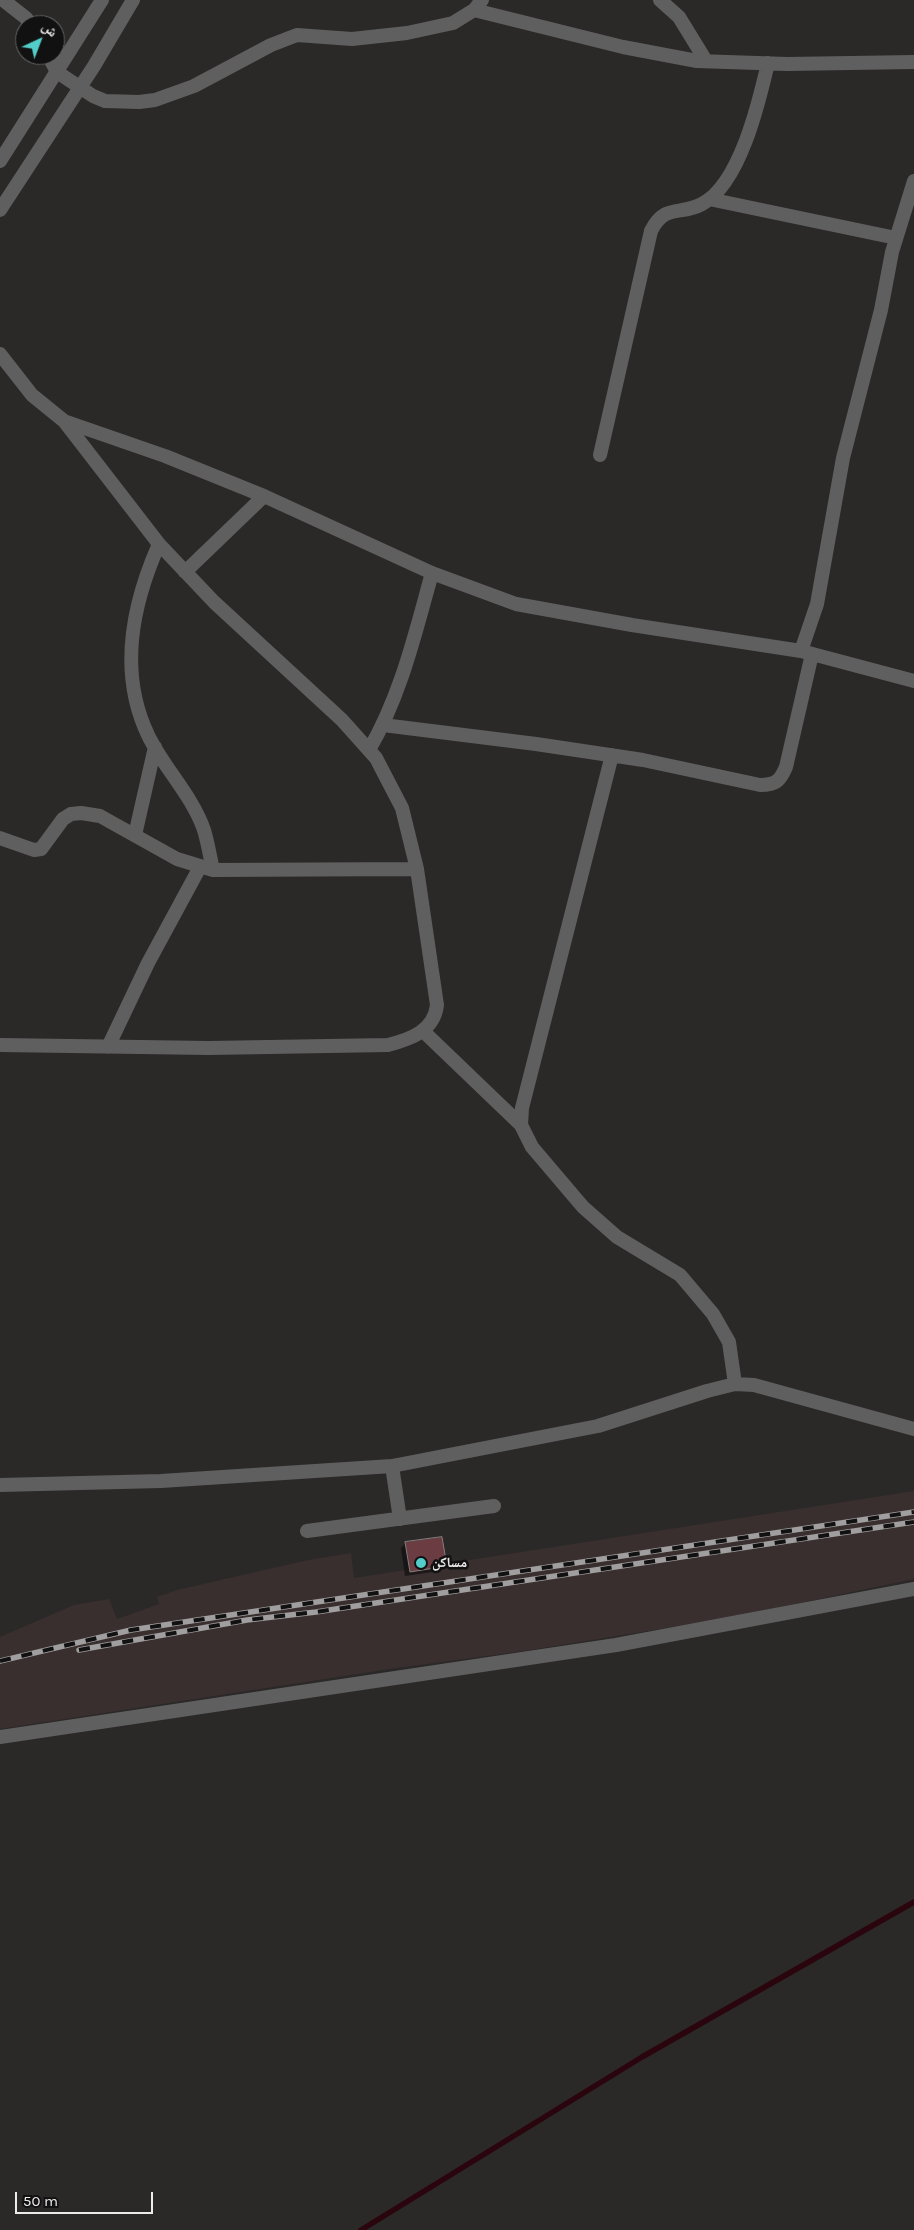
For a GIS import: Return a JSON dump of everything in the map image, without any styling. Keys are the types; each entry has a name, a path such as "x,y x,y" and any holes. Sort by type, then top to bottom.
{"street":[{"path":"3,0 22,15"},
{"path":"0,160 102,0"},
{"path":"0,210 80,87 132,0"},
{"path":"660,0 678,17 706,61"},
{"path":"53,65 57,72 105,102 155,100 194,86 271,45 297,35 352,39 384,37 444,26 458,20 478,5 624,47 706,61 768,63 914,62"},
{"path":"600,455 650,231 656,221 668,212 692,208 709,199 722,184 745,144 755,119 768,63"},
{"path":"383,725 612,756 760,785 777,783 786,767 795,734 806,652 817,604 843,458 881,310 896,238 914,180"},
{"path":"709,199 896,238"},
{"path":"0,354 32,395 64,421 158,544 214,602 318,696 376,758 402,808 416,868 437,1005 432,1021 423,1031 406,1040 388,1045 209,1048 0,1045"},
{"path":"64,421 165,456 264,496 432,573 516,604 632,625 806,652 914,681"},
{"path":"186,572 264,496"},
{"path":"108,1047 148,963 206,869 204,829 147,734 135,694 130,658 134,616 145,576 158,544"},
{"path":"369,750 383,725 401,681 432,573"},
{"path":"135,835 156,747"},
{"path":"521,1125 522,1108 612,756"},
{"path":"0,838 34,850 41,850 66,817 81,813 100,816 177,859 206,869 416,868"},
{"path":"423,1031 521,1125 532,1147 583,1207 618,1237 680,1275 713,1314 729,1342 735,1384"},
{"path":"0,1485 161,1481 392,1466 598,1426 707,1390 735,1384 754,1385 914,1429"},
{"path":"392,1466 400,1519"},
{"path":"307,1531 494,1506"},
{"path":"0,1737 616,1645 914,1589"}],"shaded area":[{"path":"914,1491 914,1579 734,1617 524,1651 390,1669 0,1729 0,1637 74,1605 109,1599 117,1619 159,1604 157,1597 177,1590 308,1560 351,1553 354,1578"}],"building":[{"path":"442,1537 447,1566 410,1572 405,1542"}],"waterway":[{"path":"361,2230 642,2057 914,1902"}],"railway":[{"path":"0,1661 131,1630 914,1512"},
{"path":"79,1650 247,1620 316,1612 914,1522"}],"place":[{"name":"مساكن","path":"421,1563"}]}
